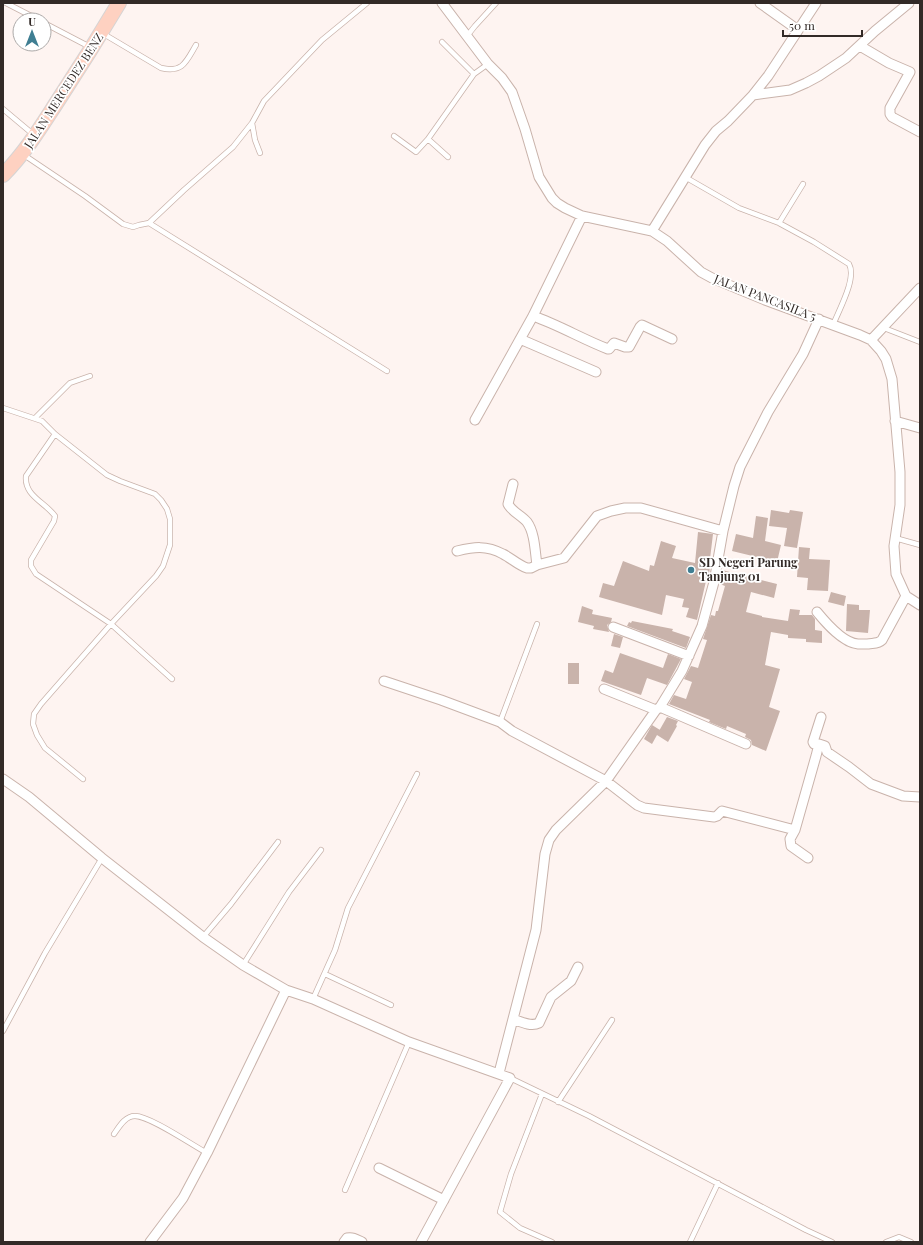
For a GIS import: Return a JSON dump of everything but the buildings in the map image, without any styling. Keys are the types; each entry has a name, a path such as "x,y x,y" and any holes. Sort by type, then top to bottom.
{"main road":[{"name":"JALAN MERCEDEZ BENZ","path":"3,175 22,154 35,136 102,33 119,3"}],"street":[{"name":"JALAN PANCASILA 5","path":"442,3 488,64 502,78 512,92 525,129 538,177 546,190 557,203 582,216 652,231 667,241 701,272 712,278 765,300 871,340 881,351 886,359 892,379 900,472 900,505 894,546 896,574 906,596"},
{"path":"760,3 798,30"},
{"path":"652,231 705,145 716,131 753,96 816,3"},
{"path":"753,96 790,90 806,83 842,61 909,3"},
{"path":"860,46 890,64 910,72 890,108 890,114 892,117 920,132"},
{"path":"475,420 533,316 582,216"},
{"path":"871,340 884,328 920,288"},
{"path":"533,316 550,322 587,341 608,349 614,343 629,347 642,325 672,339"},
{"path":"499,1073 536,930 545,854 549,840 556,830 606,781 658,708 682,671 702,626 709,604 723,532 740,467 768,412 803,354 819,320"},
{"path":"520,339 596,372"},
{"path":"895,421 920,428"},
{"path":"514,484 508,504 527,522 532,534 537,565"},
{"path":"457,551 473,547 486,548 501,553 527,568 531,568 564,558 597,516 626,508 641,508 723,532"},
{"path":"817,612 835,631 852,643 879,643 906,596 920,605"},
{"path":"613,627 689,656"},
{"path":"384,681 500,722 512,731 606,781 637,805 644,808 714,817 718,816 722,811 795,830"},
{"path":"604,689 658,708 746,744"},
{"path":"821,717 813,742 814,744 825,746 827,752 871,784 903,796 920,797"},
{"path":"808,858 791,846 790,839 795,830 819,744"},
{"path":"3,778 29,797 102,858 243,965 286,990 313,999 409,1042 510,1078 421,1242"},
{"path":"514,1019 530,1025 536,1024 551,997 571,981 578,967"},
{"path":"150,1242 183,1198 207,1153 286,990"},
{"path":"379,1168 444,1200"},
{"path":"344,1242 347,1238 354,1238 362,1242"}],"lane":[{"path":"6,3 23,12"},
{"path":"149,223 233,147 252,123 264,101 322,40 367,3"},
{"path":"468,36 496,3"},
{"path":"52,27 92,48"},
{"path":"102,33 156,65 169,70 177,69 185,63 196,45"},
{"path":"442,42 474,74"},
{"path":"394,136 414,152 417,151 428,139 474,74 488,64"},
{"path":"3,109 35,136"},
{"path":"252,123 255,140 260,153"},
{"path":"428,139 448,157"},
{"path":"22,154 85,196 123,224 133,227 139,224 149,223 387,371"},
{"path":"685,177 739,208 779,223 814,242 849,264 852,269 849,286 833,325"},
{"path":"779,223 803,184"},
{"path":"884,328 920,342"},
{"path":"35,418 70,383 90,376"},
{"path":"3,408 42,421 55,434 108,475 155,494 167,509 171,531 170,545 163,566 156,576 111,624 34,714 33,724 45,748 83,779"},
{"path":"55,434 26,476 25,483 28,490 55,516 54,522 31,560 31,566 36,574 111,624 172,679"},
{"path":"895,538 920,545"},
{"path":"500,722 537,624"},
{"path":"313,999 335,950 348,908 417,774"},
{"path":"203,936 231,904 278,842"},
{"path":"243,965 289,892 321,850"},
{"path":"3,1031 45,954 102,858"},
{"path":"325,974 391,1004"},
{"path":"558,1102 612,1020"},
{"path":"345,1190 409,1042"},
{"path":"510,1078 589,1116 630,1139 832,1242"},
{"path":"542,1094 511,1174 500,1212 520,1228 552,1242"},
{"path":"114,1134 127,1118 134,1116 147,1119 207,1153"},
{"path":"690,1242 718,1183"},
{"path":"886,1242 899,1237 910,1242"}],"place":[{"name":"SD Negeri Parung Tanjung 01","path":"691,570"}]}
